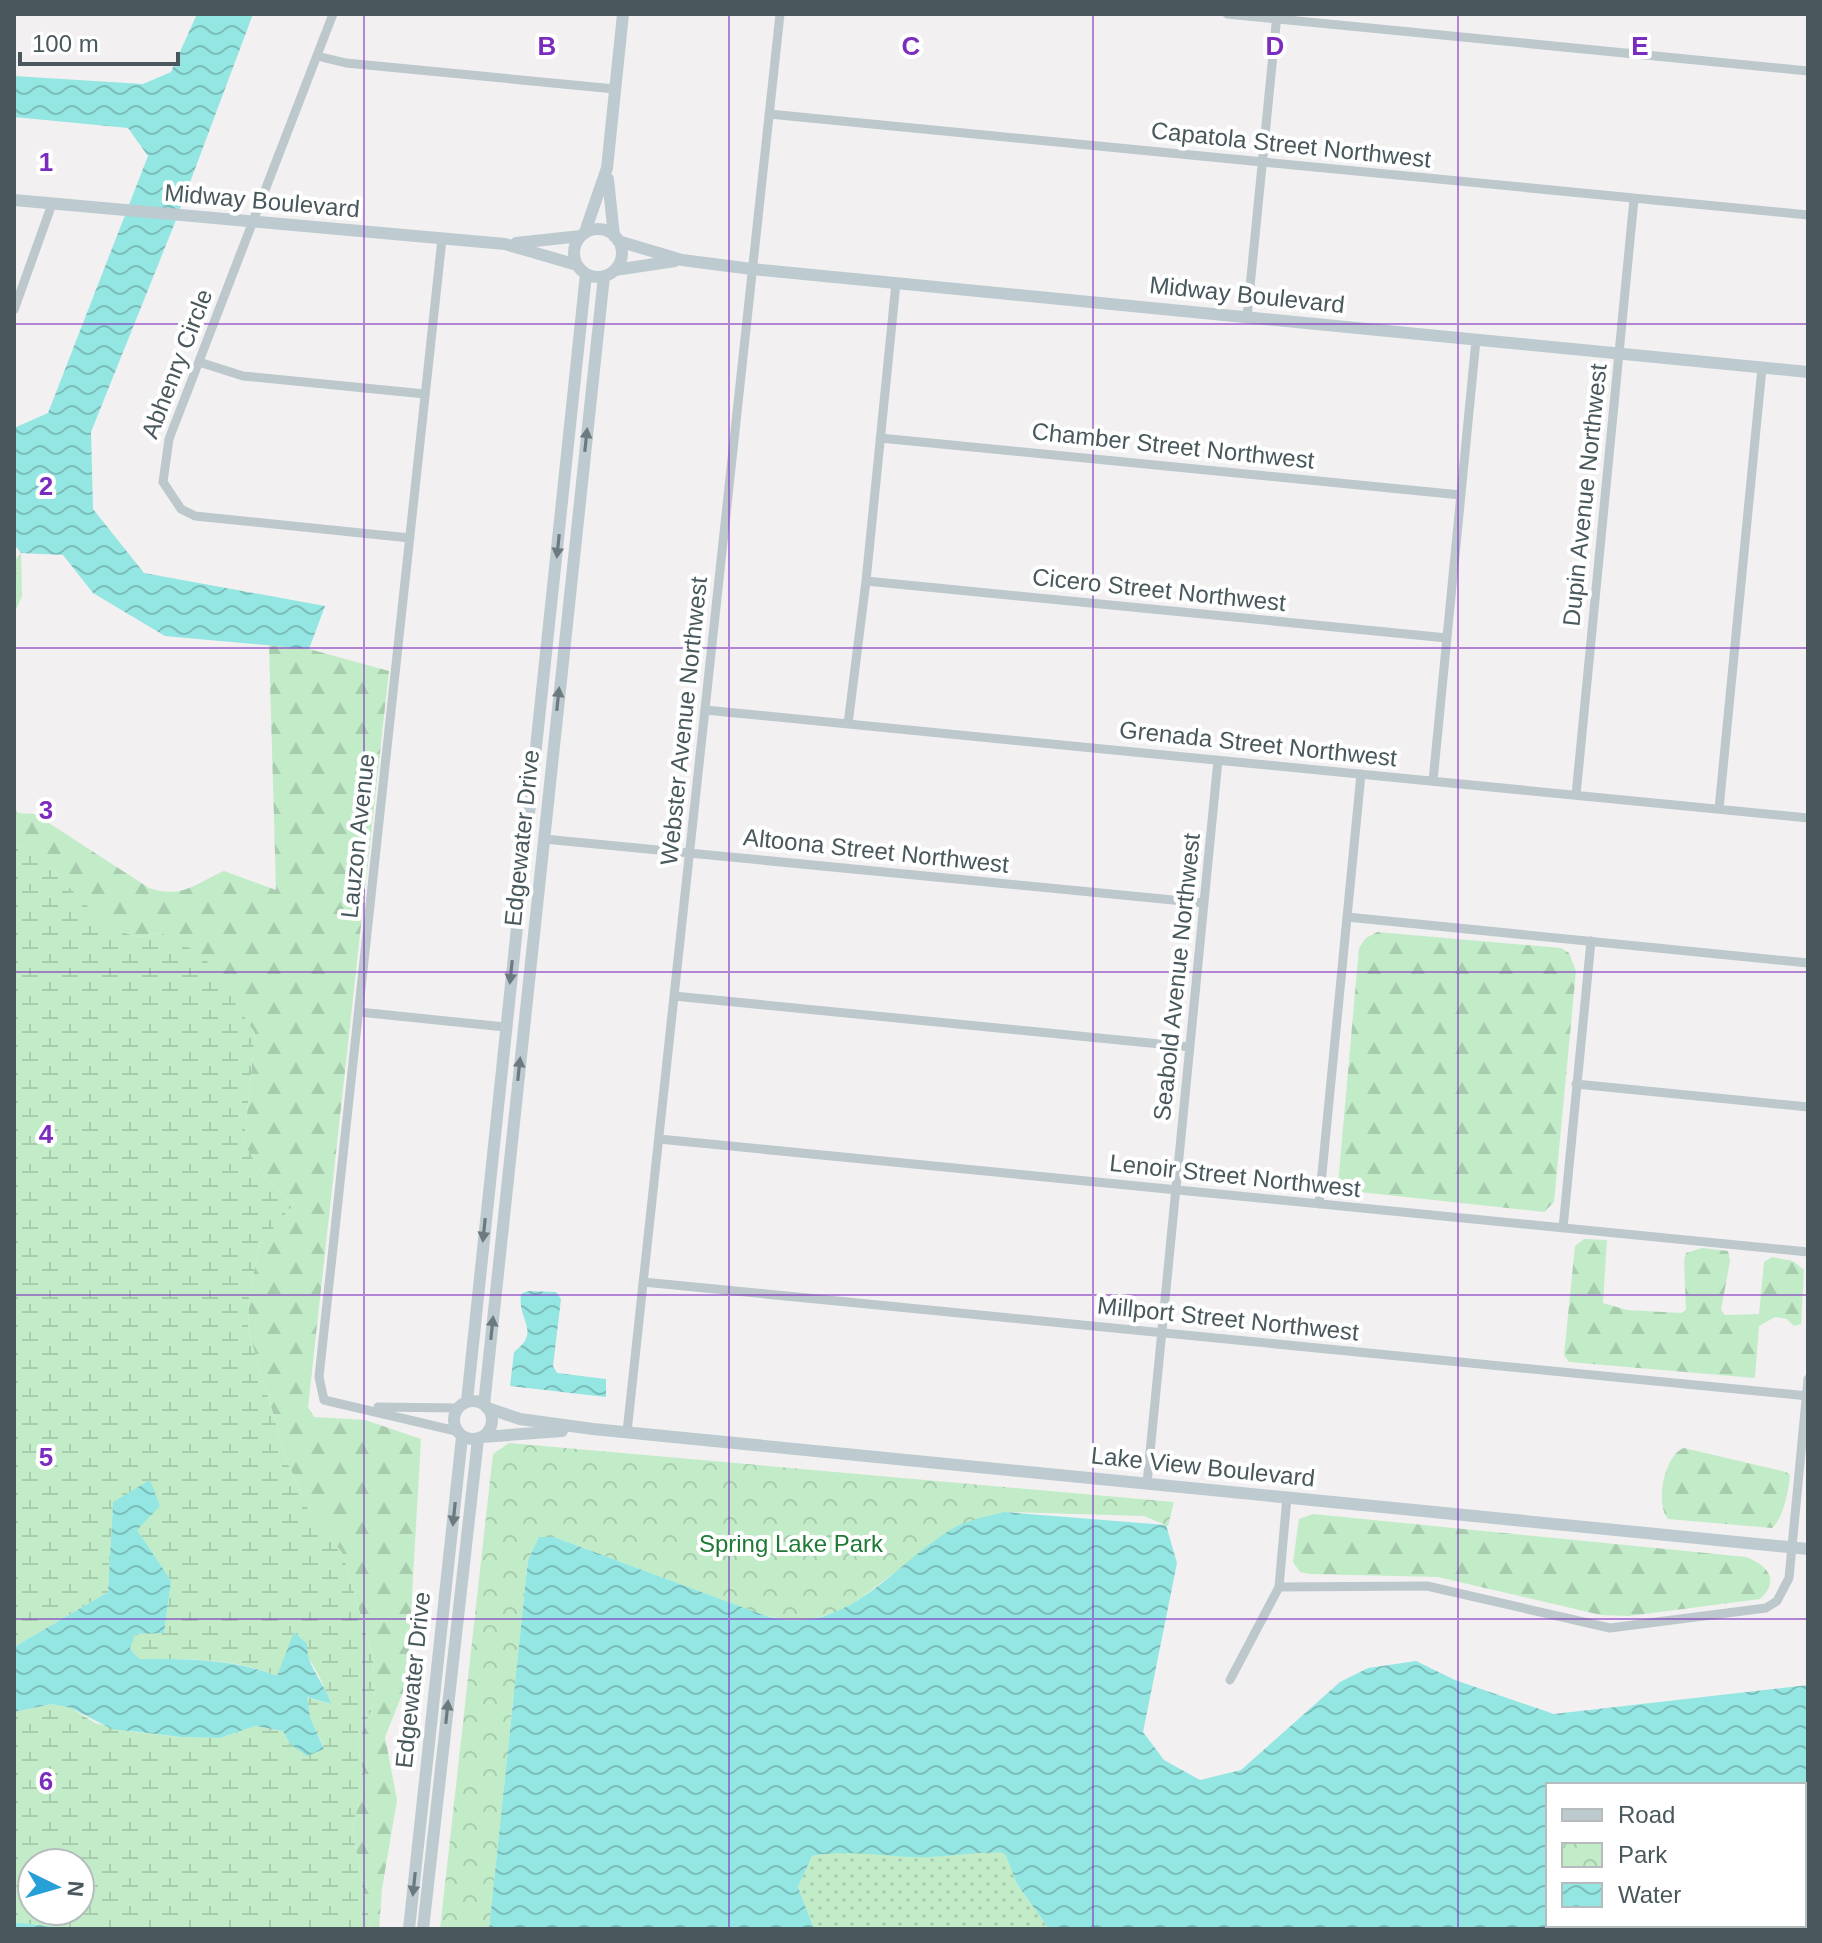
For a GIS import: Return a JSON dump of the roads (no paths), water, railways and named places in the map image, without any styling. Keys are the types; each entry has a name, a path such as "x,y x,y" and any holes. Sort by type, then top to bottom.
{"street":[{"name":"Abhenry Circle","path":"333,14 199,362 162,467 163,482 181,509 195,516 410,538"},
{"path":"607,168 574,253 581,270 609,273 621,259 607,168 623,14"},
{"name":"Webster Avenue Northwest","path":"627,1432 780,14"},
{"path":"1227,14 1276,16 1808,71"},
{"path":"1247,317 1276,16"},
{"path":"317,56 346,63 615,89"},
{"name":"Capatola Street Northwest","path":"769,114 1808,215"},
{"name":"Dupin Avenue Northwest","path":"1576,795 1634,199"},
{"name":"Midway Boulevard","path":"14,200 505,244 583,234"},
{"path":"14,310 52,204"},
{"path":"583,234 597,229 616,238"},
{"name":"Midway Boulevard","path":"616,238 682,260 752,269 1808,372"},
{"name":"Lauzon Avenue","path":"442,239 319,1377 324,1400 459,1434"},
{"name":"Midway Boulevard","path":"505,244 581,270"},
{"name":"Midway Boulevard","path":"609,273 682,260"},
{"name":"Edgewater Drive","path":"463,1404 505,1027 581,270"},
{"name":"Edgewater Drive","path":"486,1407 544,839 609,273"},
{"path":"848,724 866,581 896,283"},
{"path":"1433,781 1476,340"},
{"path":"199,362 243,376 425,394"},
{"path":"1719,809 1762,368"},
{"name":"Chamber Street Northwest","path":"880,438 1461,495"},
{"name":"Cicero Street Northwest","path":"866,581 1447,638"},
{"name":"Grenada Street Northwest","path":"705,710 1808,818"},
{"name":"Seabold Avenue Northwest","path":"1147,1483 1218,760"},
{"path":"1319,1204 1361,774"},
{"name":"Altoona Street Northwest","path":"544,839 1204,903"},
{"path":"1347,917 1808,963"},
{"path":"1563,1228 1591,941"},
{"path":"674,996 1190,1047"},
{"path":"359,1012 505,1027"},
{"path":"1576,1084 1808,1107"},
{"name":"Lenoir Street Northwest","path":"659,1139 1808,1252"},
{"name":"Millport Street Northwest","path":"643,1282 1807,1396"},
{"path":"1279,1587 1427,1586 1597,1627 1623,1627 1766,1608 1785,1591 1808,1379"},
{"path":"463,1404 486,1407 492,1423 480,1438 459,1434 454,1417 463,1404"},
{"name":"Lauzon Avenue","path":"359,1407 463,1404"},
{"name":"Lake View Boulevard","path":"486,1407 518,1418 593,1429 1808,1549"},
{"name":"Lake View Boulevard","path":"480,1438 593,1429"},
{"name":"Edgewater Drive","path":"409,1929 459,1434"},
{"name":"Edgewater Drive","path":"423,1929 480,1438"},
{"path":"1230,1680 1279,1587 1287,1497"},
{"path":"429,1736 435,1745 426,1835 427,1847 432,1852"}],"water":[{"path":"197,14 253,14 174,225 91,432 93,509 144,573 325,606 309,649 165,636 93,593 63,555 21,553 14,544 14,428 48,413 148,156 128,128 14,117 14,76 143,84 171,72"},
{"path":"528,1291 556,1292 561,1299 553,1366 557,1373 606,1379 606,1397 510,1386 514,1352 526,1338 521,1294"},
{"path":"150,1480 160,1506 137,1530 171,1581 164,1633 135,1634 130,1649 139,1659 226,1663 277,1676 294,1632 307,1644 309,1660 331,1704 307,1697 310,1717 324,1749 307,1756 290,1744 283,1731 255,1726 220,1738 181,1737 112,1729 71,1708 52,1704 14,1712 14,1647 108,1592 113,1502"},
{"path":"1004,1512 1166,1525 1177,1563 1143,1732 1164,1760 1200,1780 1241,1770 1340,1682 1368,1668 1416,1661 1455,1680 1554,1714 1808,1685 1808,1929 1049,1929 1017,1884 1005,1853 900,1857 842,1853 812,1856 798,1887 814,1929 489,1929 528,1560 539,1537 554,1537 766,1616 794,1620 820,1617 843,1608 866,1595 930,1544 970,1521"},
{"path":"14,1922 16,1927 72,1929 14,1929"}],"park label":[{"name":"Spring Lake Park","path":"791,1544"}]}
